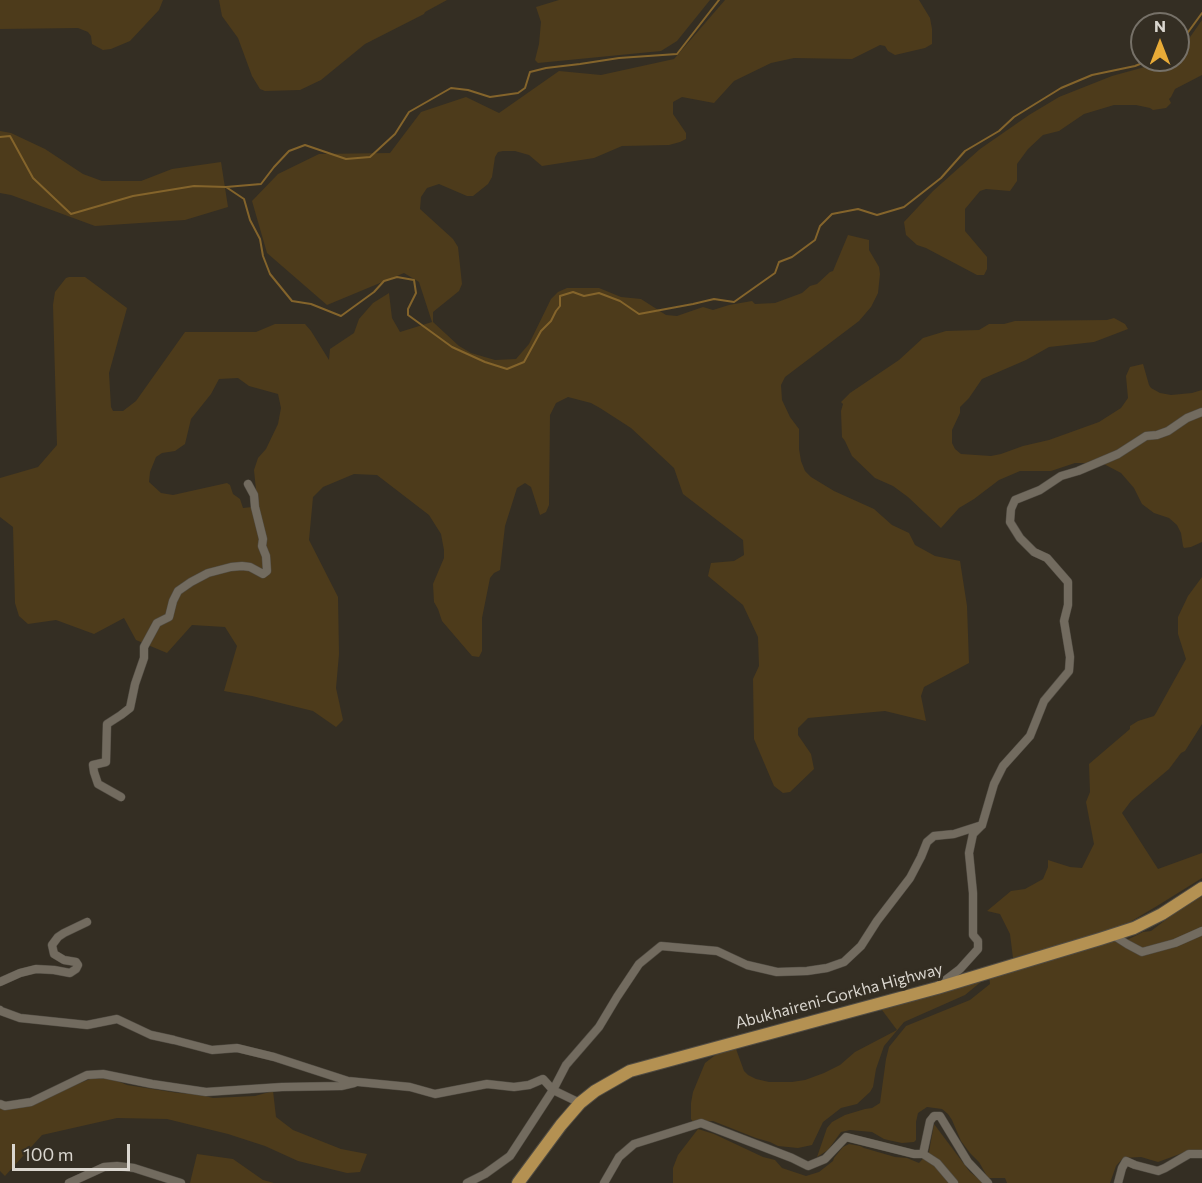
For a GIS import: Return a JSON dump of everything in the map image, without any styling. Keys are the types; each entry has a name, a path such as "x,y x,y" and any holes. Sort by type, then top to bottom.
{"main road":[{"name":"Abukhaireni-Gorkha Highway","path":"518,1183 580,1103 595,1091 630,1071 937,987 1113,935 1134,928 1162,914 1202,888"}],"street":[{"path":"937,987 960,969 978,949 978,941 973,935 973,893 969,853 973,834 982,825 994,784 1003,766 1030,736 1044,701 1069,671 1070,657 1064,621 1068,605 1068,582 1047,558 1034,552 1020,538 1011,522 1011,509 1015,500 1040,490 1061,476 1119,454 1146,436 1168,431 1187,418 1202,412"},
{"path":"121,797 98,784 93,765 106,762 107,724 130,708 144,658 144,647 158,623 169,617 178,591 208,573 231,567 250,567 262,574 267,571 267,556 262,546 263,539 254,495 248,484"},
{"path":"467,1183 485,1174 510,1156 553,1090 566,1065 599,1027 639,964 661,946 717,951 747,964 777,972 807,971 844,962 861,946 910,878 927,842 934,836 954,834 982,825"},
{"path":"0,982 36,969 70,973 76,969 78,965 76,962 64,960 54,954 52,945 64,933 87,922"},
{"path":"1113,935 1142,952 1175,943 1202,931"},
{"path":"0,1010 20,1018 87,1025 117,1019 151,1035 212,1050 237,1048 274,1057 348,1081 410,1088 435,1094 487,1084 514,1088 543,1079 553,1090 580,1103"},
{"path":"0,1104 5,1106 31,1102 87,1075 103,1074 206,1092 341,1086 359,1082"},
{"path":"923,1154 930,1121 934,1116 940,1116 968,1162 988,1183"},
{"path":"604,1183 619,1157 634,1144 701,1124 808,1166 825,1159 846,1137 914,1154 923,1154 937,1163 954,1183"},
{"path":"1118,1183 1126,1161 1158,1170 1189,1154 1202,1154"},
{"path":"69,1183 105,1167 117,1166 134,1168 181,1183"}],"shaded area":[{"path":"0,0 163,0 159,10 130,41 103,50 92,44 88,32 78,28 0,29"},
{"path":"219,0 447,0 365,44 321,80 300,90 265,91 260,89 252,76 238,38 222,16"},
{"path":"559,0 710,0 677,41 661,51 538,63 535,60 541,22 536,7"},
{"path":"725,0 919,0 930,18 932,29 932,44 925,48 895,55 885,46 880,45 852,59 794,58 771,63 734,81 714,103 682,97 673,102 673,114 686,133 686,139 680,142 669,145 622,146 594,158 542,166 529,155 515,151 503,151 498,152 495,157 492,177 488,184 473,196 467,196 439,184 427,188 421,197 420,209 453,239 458,247 462,284 459,291 433,312 433,322 459,346 471,353 495,360 516,359 529,344 551,299 558,292 567,288 599,288 621,297 641,299 666,315 677,316 703,307 713,310 752,301 755,304 775,303 802,293 833,271 848,235 869,240 869,250 879,267 880,274 878,293 871,307 859,321 785,377 781,385 782,400 799,429 801,461 805,471 811,477 834,491 874,509 892,525 909,533 915,545 935,556 960,561 967,606 969,663 924,687 921,696 926,721 885,711 808,718 798,728 798,735 811,754 814,769 790,792 783,793 774,786 754,739 753,679 759,666 758,637 743,605 708,576 711,563 734,561 744,555 743,540 683,494 674,468 631,428 591,403 568,397 556,403 550,415 549,505 546,512 540,515 531,487 525,483 517,488 505,526 500,570 490,578 482,618 482,651 479,657 472,656 442,621 434,602 433,584 444,558 444,550 441,534 429,515 377,475 354,474 323,487 313,497 309,540 338,597 339,654 336,688 343,720 336,727 313,711 224,691 237,646 225,627 192,625 167,653 136,640 124,618 94,634 56,620 28,624 19,616 15,603 13,527 0,517 0,478 38,467 57,445 53,305 55,292 66,278 85,277 127,308 109,373 113,411 123,411 136,401 185,332 256,332 275,324 305,324 329,360 330,349 354,333 359,319 373,303 389,293 392,318 400,332 432,322 419,282 404,273 327,305 267,253 252,201 278,174 319,154 390,153 421,112 466,97 499,113 559,71 601,75 674,59","holes":["238,378 249,386 278,394 281,408 278,424 266,449 258,458 254,470 257,500 252,507 243,508 240,499 233,494 227,483 173,495 161,493 149,482 156,457 162,453 175,451 185,444 191,419 211,394 219,379"]},
{"path":"1202,20 1202,75 1175,89 1169,99 1171,103 1166,108 1153,110 1136,105 1114,105 1084,114 1059,131 1043,135 1028,149 1017,164 1017,181 1010,191 986,189 980,191 965,209 965,231 987,257 987,269 984,275 977,275 917,245 906,235 904,222 933,191 980,149 1059,97 1130,71 1190,72 1190,37"},
{"path":"0,131 11,133 45,149 83,174 102,181 141,181 172,169 221,162 228,207 185,220 95,226 0,193"},
{"path":"1114,318 1125,324 1128,329 1094,342 1049,347 1026,360 982,379 960,407 960,413 952,430 952,443 961,454 991,456 1049,440 1099,422 1121,408 1128,398 1126,376 1130,367 1143,364 1149,385 1160,393 1171,395 1202,390 1202,542 1191,547 1184,548 1177,525 1169,518 1154,513 1142,504 1134,488 1121,473 1102,463 1075,463 1051,471 1020,471 999,480 959,508 941,528 908,497 893,486 875,478 852,456 842,437 843,404 841,402 850,393 899,360 923,338 946,331 979,330 989,324 1015,321"},
{"path":"1202,577 1202,724 1185,751 1169,769 1131,801 1122,813 1158,869 1202,853 1202,878 1130,922 1111,930 1013,958 1010,934 1000,914 987,911 1011,891 1025,889 1043,879 1048,860 1082,868 1094,844 1086,802 1090,792 1089,764 1130,729 1130,726 1156,713 1186,659 1178,634 1178,617 1188,596"},
{"path":"1202,895 1202,1150 1188,1151 1158,1162 1141,1157 1123,1158 1116,1166 1110,1183 1007,1183 1005,1178 988,1178 979,1162 961,1141 948,1114 942,1109 927,1107 918,1113 914,1142 902,1143 884,1139 872,1132 850,1130 841,1132 828,1150 817,1157 827,1128 832,1122 880,1103 889,1047 906,1026 970,1000 990,984 989,975 1097,942 1129,939 1151,931"},
{"path":"982,981 965,995 904,1022 884,1046 870,1092 857,1104 841,1108 823,1122 812,1145 798,1148 778,1146 713,1121 693,1122 691,1119 693,1092 705,1063 722,1050 736,1049 744,1071 756,1079 769,1082 805,1080 840,1065 855,1052 897,1030 879,1006"},
{"path":"110,1078 127,1085 213,1098 255,1096 273,1091 276,1117 293,1130 341,1149 367,1154 360,1172 347,1173 298,1161 265,1146 228,1134 167,1119 117,1118 42,1135 5,1176 0,1171 0,1106 52,1094 90,1079"},
{"path":"934,1124 970,1172 984,1183 673,1183 673,1168 678,1155 698,1129 775,1160 782,1168 806,1176 819,1172 833,1161 843,1147 849,1144 919,1163 929,1152"},
{"path":"197,1154 233,1159 263,1180 274,1183 190,1183"}],"waterway":[{"path":"226,187 261,184 289,151 305,145 346,159 370,157 395,134 409,112 451,88 468,90 490,97 518,93 525,88 530,72 546,68 619,58 677,54 719,0"},
{"path":"1190,30 1202,13"},
{"path":"0,137 10,136 33,178 71,214 133,196 194,186 226,187 244,199 250,220 260,239 270,274 292,301 311,304 341,316 374,292 384,281 397,277 414,280 416,293 408,309 408,315 452,347 507,369 524,362 541,331 551,321 560,306 560,296 573,292 584,296 599,293 620,301 639,314 714,299 734,302 775,273 779,262 792,257 815,240 820,226 832,214 858,209 877,215 904,207 941,178 965,151 999,131 1014,117 1061,88 1092,75 1130,67"}]}
